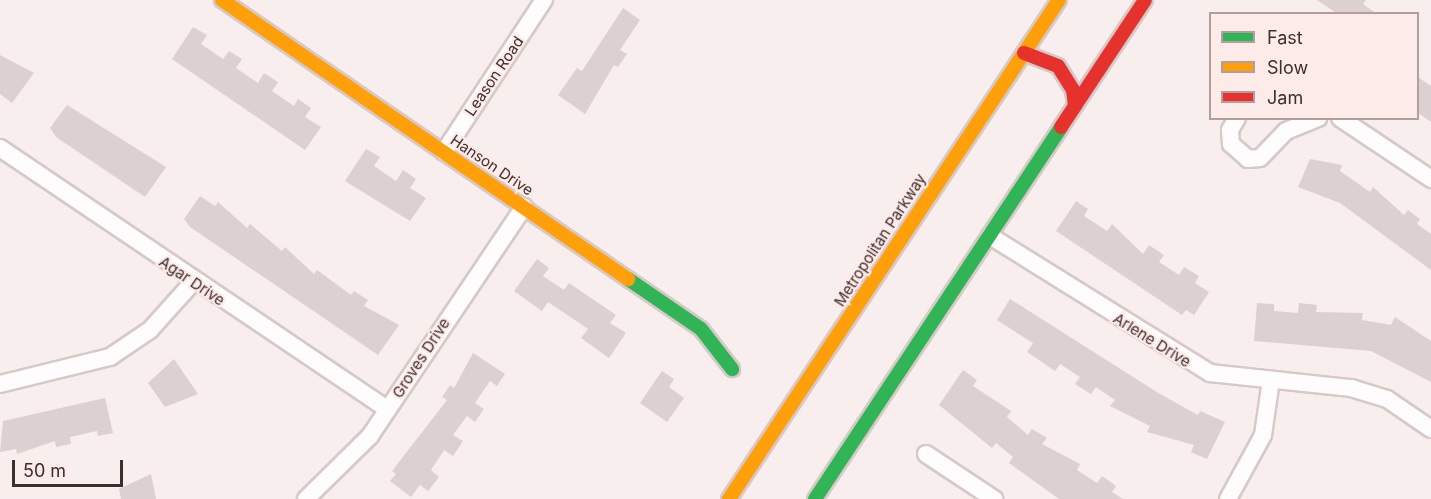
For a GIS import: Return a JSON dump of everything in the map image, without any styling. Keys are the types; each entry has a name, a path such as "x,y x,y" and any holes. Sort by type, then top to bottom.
{"main road":[{"name":"Hanson Drive","path":"222,0 701,329 732,369"},
{"name":"Metropolitan Parkway","path":"729,499 1059,0"},
{"path":"815,499 1145,0"},
{"path":"1024,53 1058,66 1073,90 1075,106"}],"street":[{"name":"Leason Road","path":"444,152 544,0"},
{"path":"1236,120 1230,130 1231,144 1248,159 1260,158 1293,127 1312,120"},
{"path":"1343,120 1431,180"},
{"name":"Agar Drive","path":"0,148 193,282 387,409"},
{"name":"Groves Drive","path":"306,499 346,465 387,409 524,207"},
{"name":"Arlene Drive","path":"990,236 1186,363 1228,377 1271,380 1376,395 1431,429"},
{"path":"0,384 110,357 150,330 193,282"},
{"path":"1228,499 1263,435 1271,380"},
{"path":"926,454 994,499"}],"building":[{"path":"1317,0 1366,0 1363,4 1374,12 1335,12"},
{"path":"623,8 640,20 620,50 627,54 618,67 614,65 585,114 558,95 577,68 582,71"},
{"path":"193,27 207,35 201,44 223,59 229,51 242,59 236,68 258,83 264,73 278,82 272,91 294,106 298,99 311,108 305,117 321,127 305,150 172,59"},
{"path":"0,55 34,73 12,103 0,94"},
{"path":"1419,78 1431,86 1431,122 1419,114"},
{"path":"67,105 166,167 145,197 56,137 50,128"},
{"path":"366,149 380,157 374,166 396,181 403,170 416,179 410,188 426,198 410,221 345,181"},
{"path":"1310,159 1342,165 1340,171 1370,192 1373,187 1404,215 1408,210 1420,219 1417,224 1431,234 1431,270 1340,203 1298,187"},
{"path":"200,196 215,206 218,202 247,228 250,224 282,251 285,247 314,274 317,270 351,295 354,291 368,300 364,306 399,325 378,355 190,227 184,219"},
{"path":"1076,201 1088,209 1084,216 1107,231 1112,224 1143,254 1149,245 1164,255 1159,262 1179,275 1184,267 1199,276 1195,283 1209,292 1194,315 1186,310 1182,315 1056,231"},
{"path":"537,259 549,268 543,276 564,290 569,283 616,315 610,323 626,333 609,358 581,338 588,329 548,302 542,311 514,291"},
{"path":"1010,299 1160,394 1198,415 1200,411 1225,422 1207,459 1191,452 1194,445 1147,432 1150,426 1110,406 1115,400 1096,387 1091,394 1075,384 1080,377 1060,364 1055,371 1027,352 1033,343 997,320"},
{"path":"1257,303 1274,304 1274,311 1298,313 1299,303 1317,305 1316,312 1363,313 1362,320 1391,325 1395,317 1431,341 1431,382 1371,351 1254,341"},
{"path":"473,353 505,374 497,386 490,381 475,403 484,409 475,422 467,416 453,435 463,441 453,456 444,450 431,470 439,477 428,491 420,485 411,497 390,481 396,474 392,471 447,400 442,397 450,385 454,388"},
{"path":"174,359 198,394 165,407 148,383"},
{"path":"963,370 977,380 973,386 1011,411 1007,417 1028,435 1032,429 1047,438 1042,444 1080,464 1077,470 1097,483 1102,476 1116,486 1112,492 1123,499 1059,499 1009,463 1013,457 996,443 992,448 939,405"},
{"path":"662,371 674,379 669,387 684,398 667,422 640,403"},
{"path":"105,398 113,433 98,436 97,431 70,437 71,444 56,447 55,441 17,454 16,449 0,452 3,421"},
{"path":"151,474 156,499 121,499 119,489"}],"traffic: fast":[{"path":"815,499 1061,127"},
{"path":"628,279 701,329 732,369"}],"traffic: slow":[{"path":"222,0 628,279"},
{"path":"729,499 1059,0"}],"traffic: jam":[{"path":"1061,127 1145,0"},
{"path":"1024,53 1058,66 1073,90 1075,106"}]}
